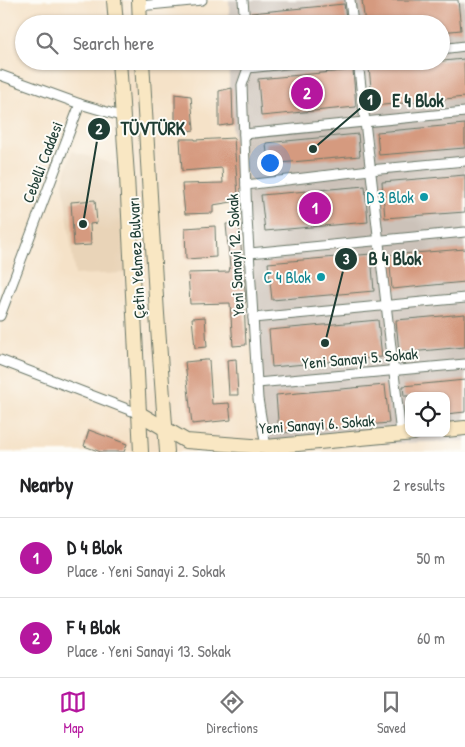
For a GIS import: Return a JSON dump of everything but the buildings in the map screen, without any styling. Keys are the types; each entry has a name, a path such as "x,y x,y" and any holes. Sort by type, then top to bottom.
{"street":[{"path":"114,0 115,15"},
{"path":"139,3 202,0"},
{"path":"243,0 244,15"},
{"path":"350,0 352,15"},
{"path":"450,47 465,46"},
{"name":"Çetin Yelmez Bulvarı","path":"120,70 124,117 141,452"},
{"name":"Çetin Yelmez Bulvarı","path":"142,70 167,452"},
{"name":"Yeni Sanayi 12. Sokak","path":"246,70 242,84 246,185 257,383 266,447"},
{"path":"359,70 394,370 405,424"},
{"path":"0,75 80,104 124,117 145,118"},
{"name":"Cebelli Caddesi","path":"0,316 80,104"},
{"path":"244,134 465,112"},
{"path":"246,185 465,161"},
{"path":"250,253 465,232"},
{"path":"254,318 465,298"},
{"path":"0,360 140,414"},
{"name":"Yeni Sanayi 5. Sokak","path":"257,383 465,364"},
{"name":"Yeni Sanayi 6. Sokak","path":"140,414 186,441 266,447 405,434"},
{"path":"450,430 465,428"}],"shaded area":[{"path":"229,0 465,0 465,441 337,445 261,450 229,89 229,70 450,70 450,15 229,15"},
{"path":"72,151 122,167 127,273 75,275 63,182"}],"place":[{"name":"F 4 Blok","path":"307,93"},
{"name":"E 4 Blok","path":"313,149"},
{"name":"D 3 Blok","path":"424,197"},
{"name":"D 4 Blok","path":"315,208"},
{"name":"TÜVTÜRK","path":"83,224"},
{"name":"C 4 Blok","path":"321,277"},
{"name":"B 4 Blok","path":"325,343"}]}
